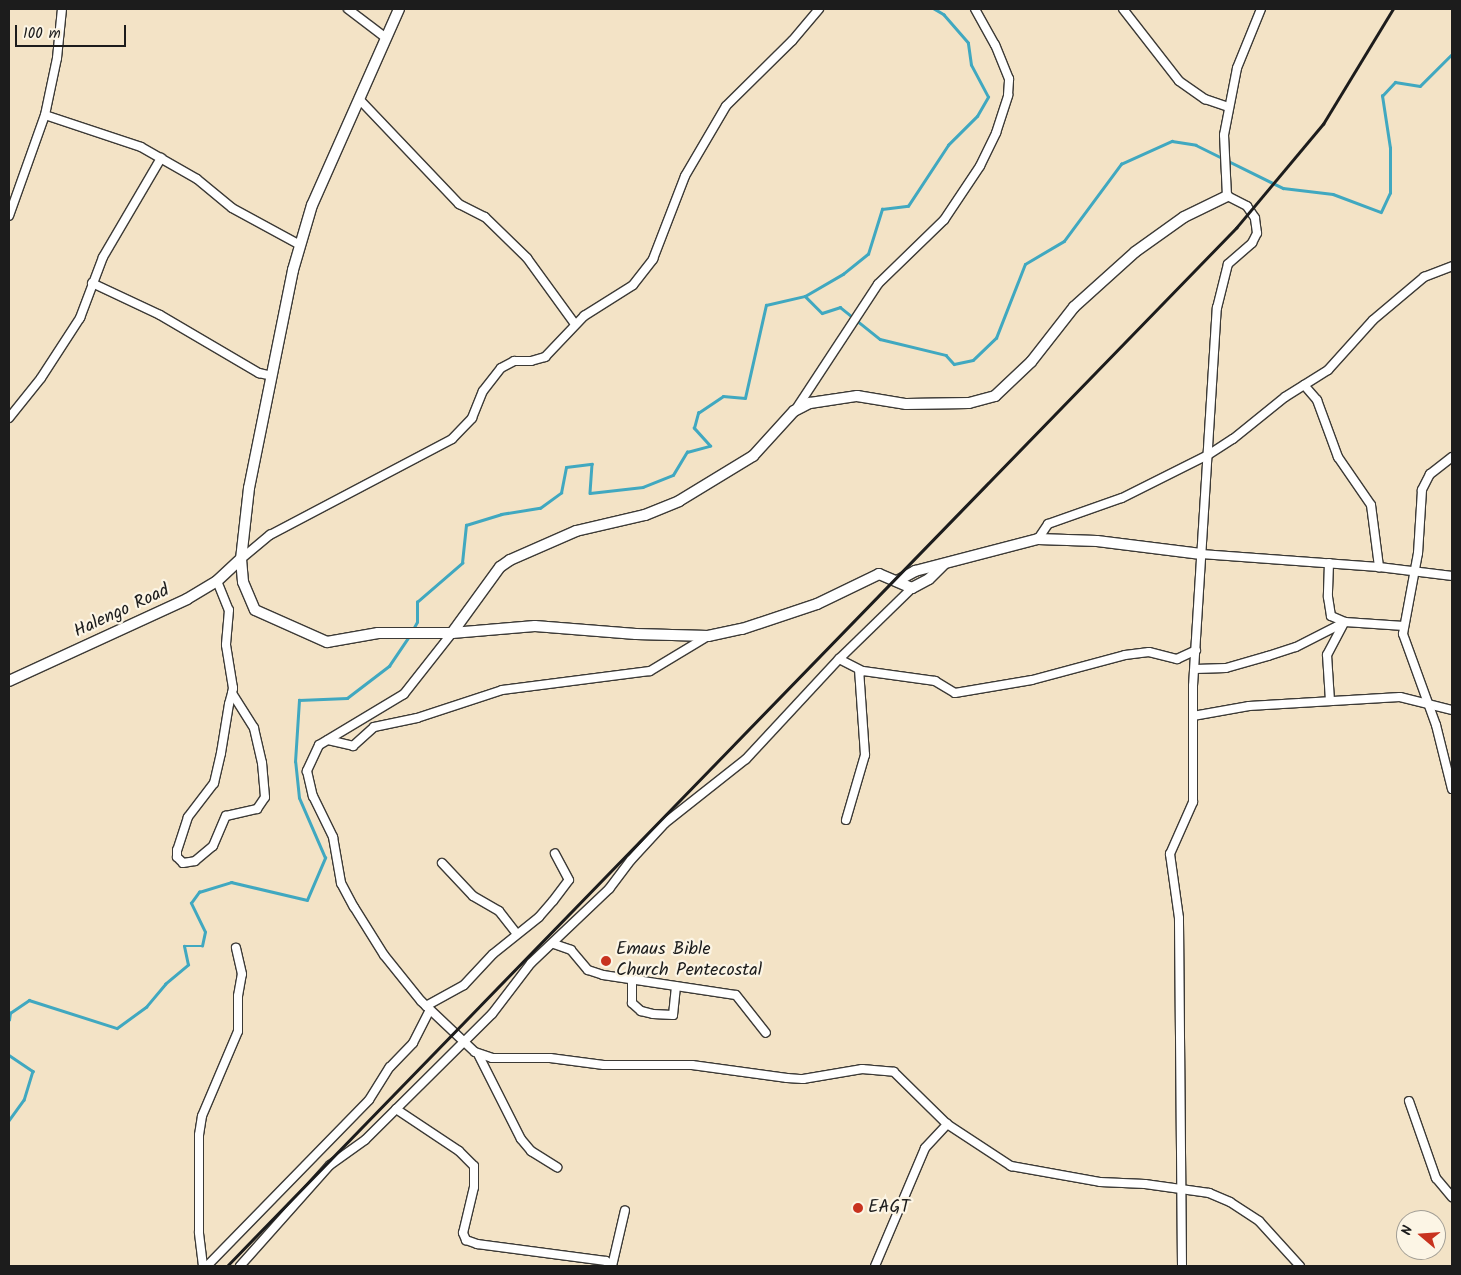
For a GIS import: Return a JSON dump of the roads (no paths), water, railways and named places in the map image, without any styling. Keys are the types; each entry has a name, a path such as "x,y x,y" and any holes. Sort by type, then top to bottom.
{"street":[{"path":"9,216 45,115 57,58 62,9"},
{"path":"348,9 386,38"},
{"path":"399,9 320,187 300,244 255,449 241,559 243,582 255,610 313,638 327,642 378,633 447,633 535,626 636,634 708,636 742,629 817,604 876,575 885,575 912,588"},
{"path":"241,559 270,535 452,438 472,418 483,391 501,368 514,360 531,361 545,357 575,324 619,296 641,277 652,259 690,165 726,106 792,41 819,9"},
{"path":"557,1167 531,1150 521,1139 478,1054 428,1008 384,954 341,883 333,837 307,775 310,759 328,740 404,694 447,633 500,567 510,560 576,531 645,515 679,501 758,452 794,411 861,309 891,268 944,220 980,166 996,133 1008,95 1008,79 995,45 975,9"},
{"path":"1123,9 1179,82 1205,99 1228,107"},
{"path":"1227,196 1224,135 1228,107 1237,68 1261,9"},
{"path":"360,100 462,207 485,217 527,258 575,324"},
{"path":"45,115 141,147 197,179 232,208 300,244"},
{"path":"9,418 41,378 80,318 103,257 161,158"},
{"path":"794,411 810,403 834,397 863,396 906,404 986,400 1014,380 1074,307 1134,252 1184,217 1227,196"},
{"path":"1182,1266 1179,918 1170,854 1193,802 1194,669 1200,554 1220,291 1228,264 1252,243 1257,233 1255,218 1247,206 1227,196"},
{"path":"1038,539 1048,524 1122,498 1208,455 1304,385 1328,370 1373,320 1424,277 1452,266"},
{"path":"92,283 160,316 246,366 272,376"},
{"path":"1304,385 1317,400 1338,457 1369,501 1375,521 1379,567"},
{"path":"1452,457 1433,470 1424,484 1415,571 1404,626 1405,641 1427,702 1452,789"},
{"path":"897,581 915,571 1038,539 1097,541 1200,554 1379,567 1452,576"},
{"name":"Halengo Road","path":"9,681 125,630 188,599 217,580 241,559"},
{"path":"1329,563 1329,611 1333,618 1345,622 1404,626"},
{"path":"240,1266 330,1165 365,1140 492,1014 531,963 554,944 609,889 635,855 665,823 739,766 839,659 912,588 929,579 944,564"},
{"path":"217,580 229,610 226,645 233,677 232,693 214,783 188,817 177,850 177,857 183,863 195,861 213,846 226,816 257,809 265,797 256,736 248,716 232,693"},
{"path":"1194,669 1226,668 1268,656 1296,647 1345,622"},
{"path":"1330,701 1327,655 1345,622"},
{"path":"328,740 352,746 374,727 417,718 502,690 650,671 708,636"},
{"path":"839,659 859,670 935,681 955,693 1025,681 1125,655 1149,652 1176,659 1196,650"},
{"path":"846,820 865,755 859,670"},
{"path":"1193,716 1236,707 1400,697 1427,702 1452,710"},
{"path":"207,1266 369,1100 390,1067 413,1043 428,1008 464,985 492,954 539,917 568,882 555,854"},
{"path":"442,863 473,896 500,911 517,934"},
{"path":"554,944 576,953 588,970 595,973 736,995 766,1033"},
{"path":"203,1266 199,1232 199,1135 202,1116 238,1031 238,996 242,974 236,948"},
{"path":"632,980 632,1003 641,1011 654,1014 673,1014 676,986"},
{"path":"478,1054 604,1065 648,1063 692,1065 787,1078 862,1069 894,1072 908,1083 947,1124 995,1157 1021,1169 1100,1182 1209,1193 1241,1208 1275,1236 1300,1266"},
{"path":"1410,1101 1436,1178 1452,1196"},
{"path":"396,1109 467,1157 474,1166 474,1187 463,1233 466,1240 477,1244 606,1261 612,1266 625,1210"},
{"path":"875,1266 925,1148 947,1124"}],"waterway":[{"path":"412,631 417,622 417,602 462,563 466,525 501,514 540,508 561,493 566,467 592,464 590,493 643,487 673,475 687,452 710,446 694,428 698,413 723,396 745,398 766,305 805,296 843,274 868,254 882,209 908,206 948,145 977,116 988,97 971,65 968,43 944,15 934,9"},
{"path":"805,296 822,313 840,307 880,339 946,355 954,364 973,360 996,338 1025,264 1064,241 1121,164 1172,141 1196,145 1283,188 1333,194 1381,212 1390,193 1390,148 1382,96 1395,82 1420,86 1452,54"},
{"path":"9,1020 10,1013 29,1000 117,1028 146,1007 165,984 188,965 184,946 202,946 205,932 191,903 199,892 231,882 307,900 325,858 299,798 295,762 299,700 347,698 389,666 409,636"},
{"path":"9,1055 33,1071 24,1100 9,1121"}],"railway":[{"path":"227,1266 1236,228 1323,124 1393,9"}],"place":[{"name":"Emaus Bible Church Pentecostal","path":"606,961"},
{"name":"EAGT","path":"858,1208"}]}
